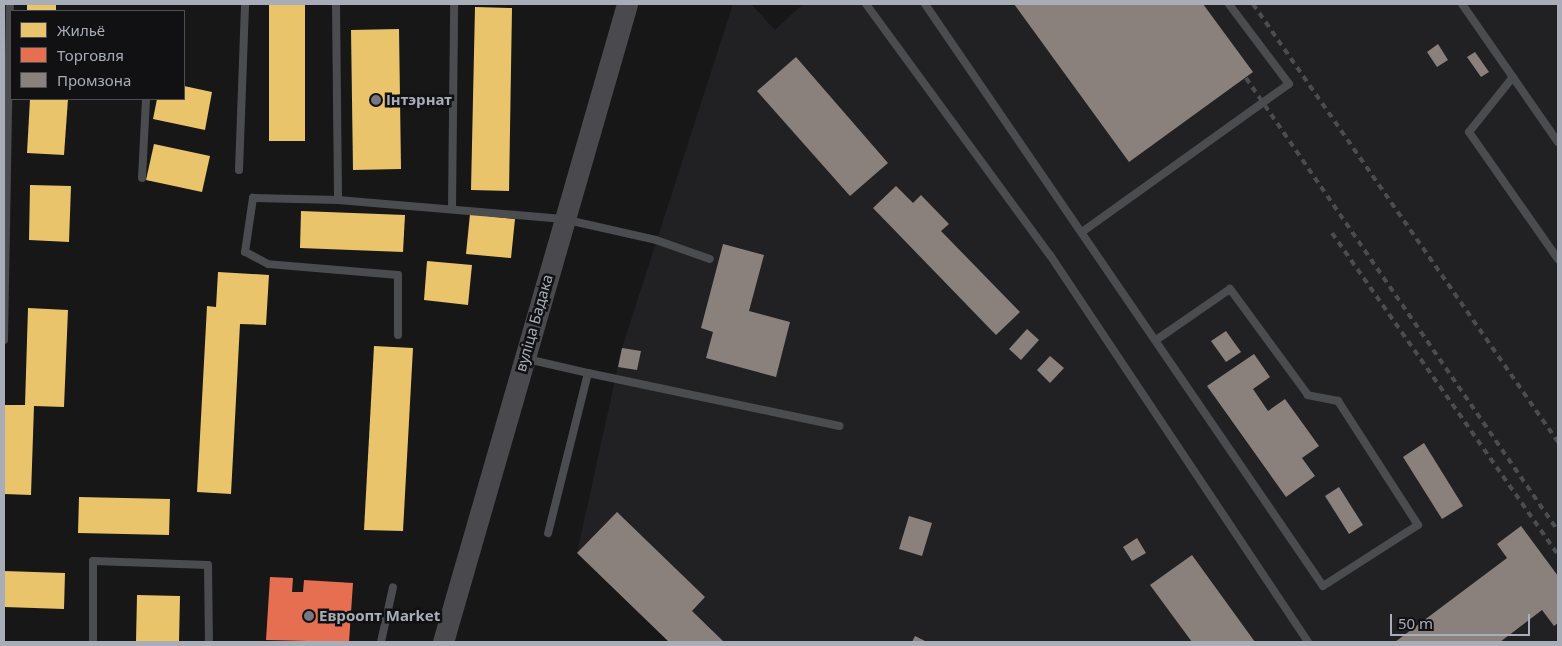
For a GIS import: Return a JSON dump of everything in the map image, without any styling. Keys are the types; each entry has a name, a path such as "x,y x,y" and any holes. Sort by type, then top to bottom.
{"main road":[{"name":"вуліца Бадака","path":"443,642 563,219 627,4"}],"lane":[{"path":"239,170 245,4"},
{"path":"336,4 338,200"},
{"path":"452,209 454,4"},
{"path":"866,4 1050,255 1308,642"},
{"path":"925,4 1323,586 1418,524 1338,401 1308,395 1230,289 1156,340"},
{"path":"1082,232 1289,84 1230,4"},
{"path":"1462,4 1558,142"},
{"path":"1513,77 1469,132 1558,259"},
{"path":"4,340 5,132 10,87"},
{"path":"142,178 146,100"},
{"path":"398,335 398,275 268,264 245,252 253,198 338,200 563,219 656,240 710,259"},
{"path":"525,358 839,426"},
{"path":"548,532 588,373"},
{"path":"94,642 93,561 208,565 209,642"},
{"path":"381,642 393,587"}],"shaded area":[{"path":"733,4 751,4 775,30 803,4 1558,4 1558,642 669,642 577,553 622,348"}],"building: Жильё":[{"path":"27,4 56,4 56,10 27,10"},
{"path":"269,4 305,4 305,141 269,141"},
{"path":"475,7 512,8 509,191 471,190"},
{"name":"Інтэрнат","path":"399,29 401,169 353,170 351,30"},
{"path":"185,86 212,92 205,130 153,119 157,100 185,100"},
{"path":"30,100 68,100 64,155 27,153"},
{"path":"154,144 210,156 202,192 146,180"},
{"path":"30,185 71,186 69,242 29,240"},
{"path":"301,211 405,215 403,252 300,248"},
{"path":"470,214 515,219 511,258 466,254"},
{"path":"427,261 472,265 468,305 424,300"},
{"path":"218,272 269,275 266,325 240,324 231,494 197,492 207,306 216,307"},
{"path":"28,308 68,310 64,407 34,406 31,495 4,494 4,405 25,405"},
{"path":"374,346 413,348 403,531 364,530"},
{"path":"79,497 170,499 169,535 78,533"},
{"path":"4,571 65,573 64,609 4,607"},
{"path":"137,595 180,596 179,642 136,642"}],"building: Торговля":[{"name":"Евроопт Market","path":"270,577 293,578 292,592 303,592 304,580 353,583 349,642 266,640"}],"building: Промзона":[{"path":"1014,4 1203,4 1253,72 1129,162"},
{"path":"1438,44 1448,60 1437,67 1427,52"},
{"path":"1475,52 1489,72 1481,77 1467,57"},
{"path":"796,57 888,163 850,196 757,91"},
{"path":"896,186 913,203 921,195 949,224 941,231 1020,312 996,335 873,208"},
{"path":"723,244 764,255 749,311 790,322 776,377 706,358 713,332 701,328"},
{"path":"1027,329 1039,340 1021,360 1009,349"},
{"path":"1226,331 1241,352 1226,362 1211,341"},
{"path":"622,348 641,351 637,370 618,367"},
{"path":"1254,354 1270,377 1253,389 1268,411 1285,399 1319,446 1302,458 1315,476 1286,497 1207,386"},
{"path":"1050,356 1064,368 1050,383 1037,370"},
{"path":"1424,443 1463,506 1442,519 1403,457"},
{"path":"1339,487 1363,525 1349,534 1325,496"},
{"path":"617,512 705,597 692,611 724,642 669,642 577,553"},
{"path":"909,516 932,523 922,556 899,549"},
{"path":"1521,526 1558,576 1558,623 1554,626 1542,610 1500,642 1395,642 1507,558 1497,544"},
{"path":"1137,538 1146,553 1132,561 1123,547"},
{"path":"1192,555 1255,642 1192,642 1150,585"},
{"path":"915,636 927,642 912,642"}],"railway":[{"path":"1253,4 1558,442"},
{"path":"1246,78 1558,531"},
{"path":"1332,233 1558,554"}],"place":[{"name":"Інтэрнат","path":"376,100"},
{"name":"Евроопт Market","path":"309,616"}]}
